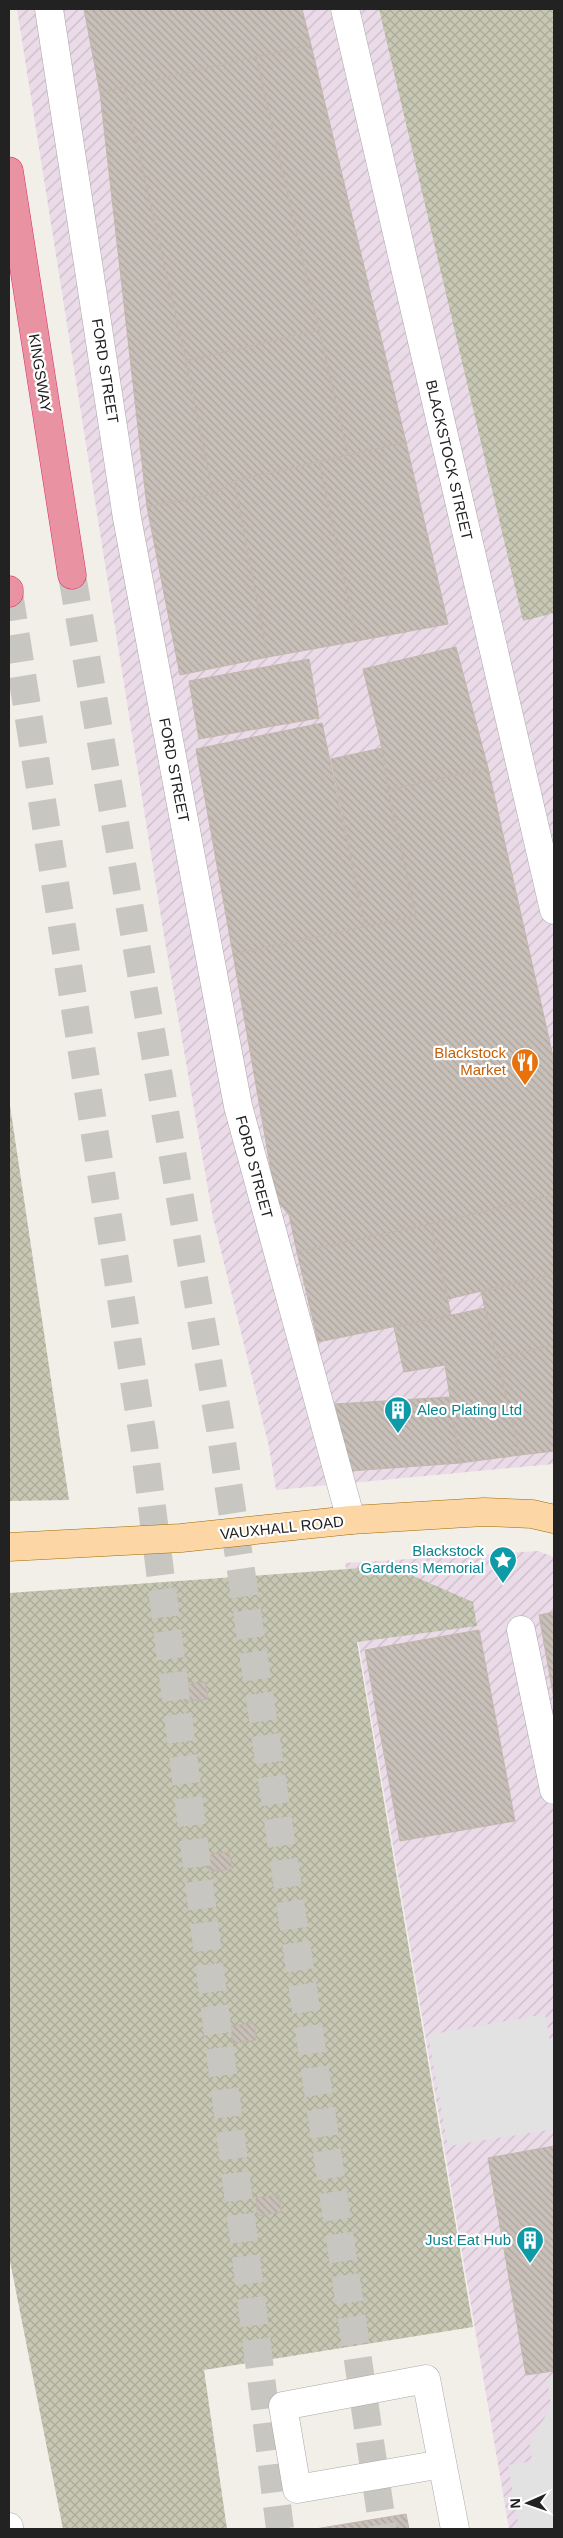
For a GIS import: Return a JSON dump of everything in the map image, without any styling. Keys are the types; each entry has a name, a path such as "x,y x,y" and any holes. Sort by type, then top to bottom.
{"highway":[{"name":"KINGSWAY","path":"9,171 72,575"}],"main road":[{"name":"VAUXHALL ROAD","path":"9,1547 180,1538 351,1520 484,1512 532,1514 554,1519"}],"street":[{"name":"FORD STREET","path":"49,9 127,518 238,1106 351,1520"},
{"name":"BLACKSTOCK STREET","path":"345,9 554,910"},
{"path":"522,1630 554,1790"},
{"path":"442,2464 297,2490 283,2406 426,2379 455,2529"}],"shaded area":[{"path":"17,9 554,9 554,1464 276,1490 269,1447 213,1218 163,930"},
{"path":"379,9 554,9 554,613 523,621"},
{"path":"9,1099 69,1500 9,1501"},
{"path":"538,1551 554,1557 554,2529 509,2529 345,1563"},
{"path":"390,1566 473,1602 477,1626 357,1642 473,2327 204,2370 227,2529 63,2529 9,2256 9,1593"},
{"path":"545,2014 550,2041 554,2040 554,2129 448,2146 428,2035"},
{"path":"554,2377 554,2529 519,2529 508,2465 532,2461 530,2444 551,2406 547,2379"}],"building":[{"path":"84,9 302,9 311,45 100,93"},
{"path":"311,45 406,442 348,455 256,57"},
{"path":"256,57 319,330 186,361 124,87"},
{"path":"124,87 186,361 213,494 147,507 100,93"},
{"path":"319,330 348,455 234,481 213,494 186,361"},
{"path":"406,442 448,624 357,641 319,462"},
{"path":"319,462 357,641 268,657 234,481"},
{"path":"234,481 268,657 180,675 147,507 213,494"},
{"path":"456,647 488,768 388,790 382,748 363,669"},
{"path":"309,659 319,718 199,739 189,681"},
{"path":"322,723 365,927 233,954 196,749"},
{"path":"382,748 388,790 416,916 365,927 331,759"},
{"path":"488,768 554,1061 554,1195 431,1224 297,1252 289,1215 276,1199 233,954 416,916 388,790"},
{"path":"554,1195 554,1274 448,1299 431,1224"},
{"path":"431,1224 451,1315 318,1342 297,1252"},
{"path":"554,1274 554,1345 497,1358 481,1292"},
{"path":"485,1308 520,1455 460,1463 445,1365 404,1372 394,1327"},
{"path":"554,1345 554,1451 520,1455 497,1358"},
{"name":"Aleo Plating Ltd","path":"449,1397 460,1463 350,1471 335,1404"},
{"path":"554,1612 554,1699 539,1615"},
{"path":"479,1630 515,1821 400,1841 365,1650"},
{"path":"205,1682 208,1699 184,1702 182,1685"},
{"path":"229,1852 232,1869 209,1872 206,1855"},
{"path":"254,2023 256,2040 233,2043 231,2026"},
{"name":"Just Eat Hub","path":"554,2146 554,2371 526,2375 488,2158"},
{"path":"279,2195 281,2212 258,2216 256,2198"},
{"path":"406,2514 409,2529 315,2529"}],"tunnel":[{"path":"72,575 220,1429 383,2529"},
{"path":"9,593 144,1444 280,2529"}],"place":[{"name":"Blackstock Market","path":"525,1086"},
{"name":"Aleo Plating Ltd","path":"398,1434"},
{"name":"Blackstock Gardens Memorial","path":"503,1584"},
{"name":"Just Eat Hub","path":"530,2264"}]}
